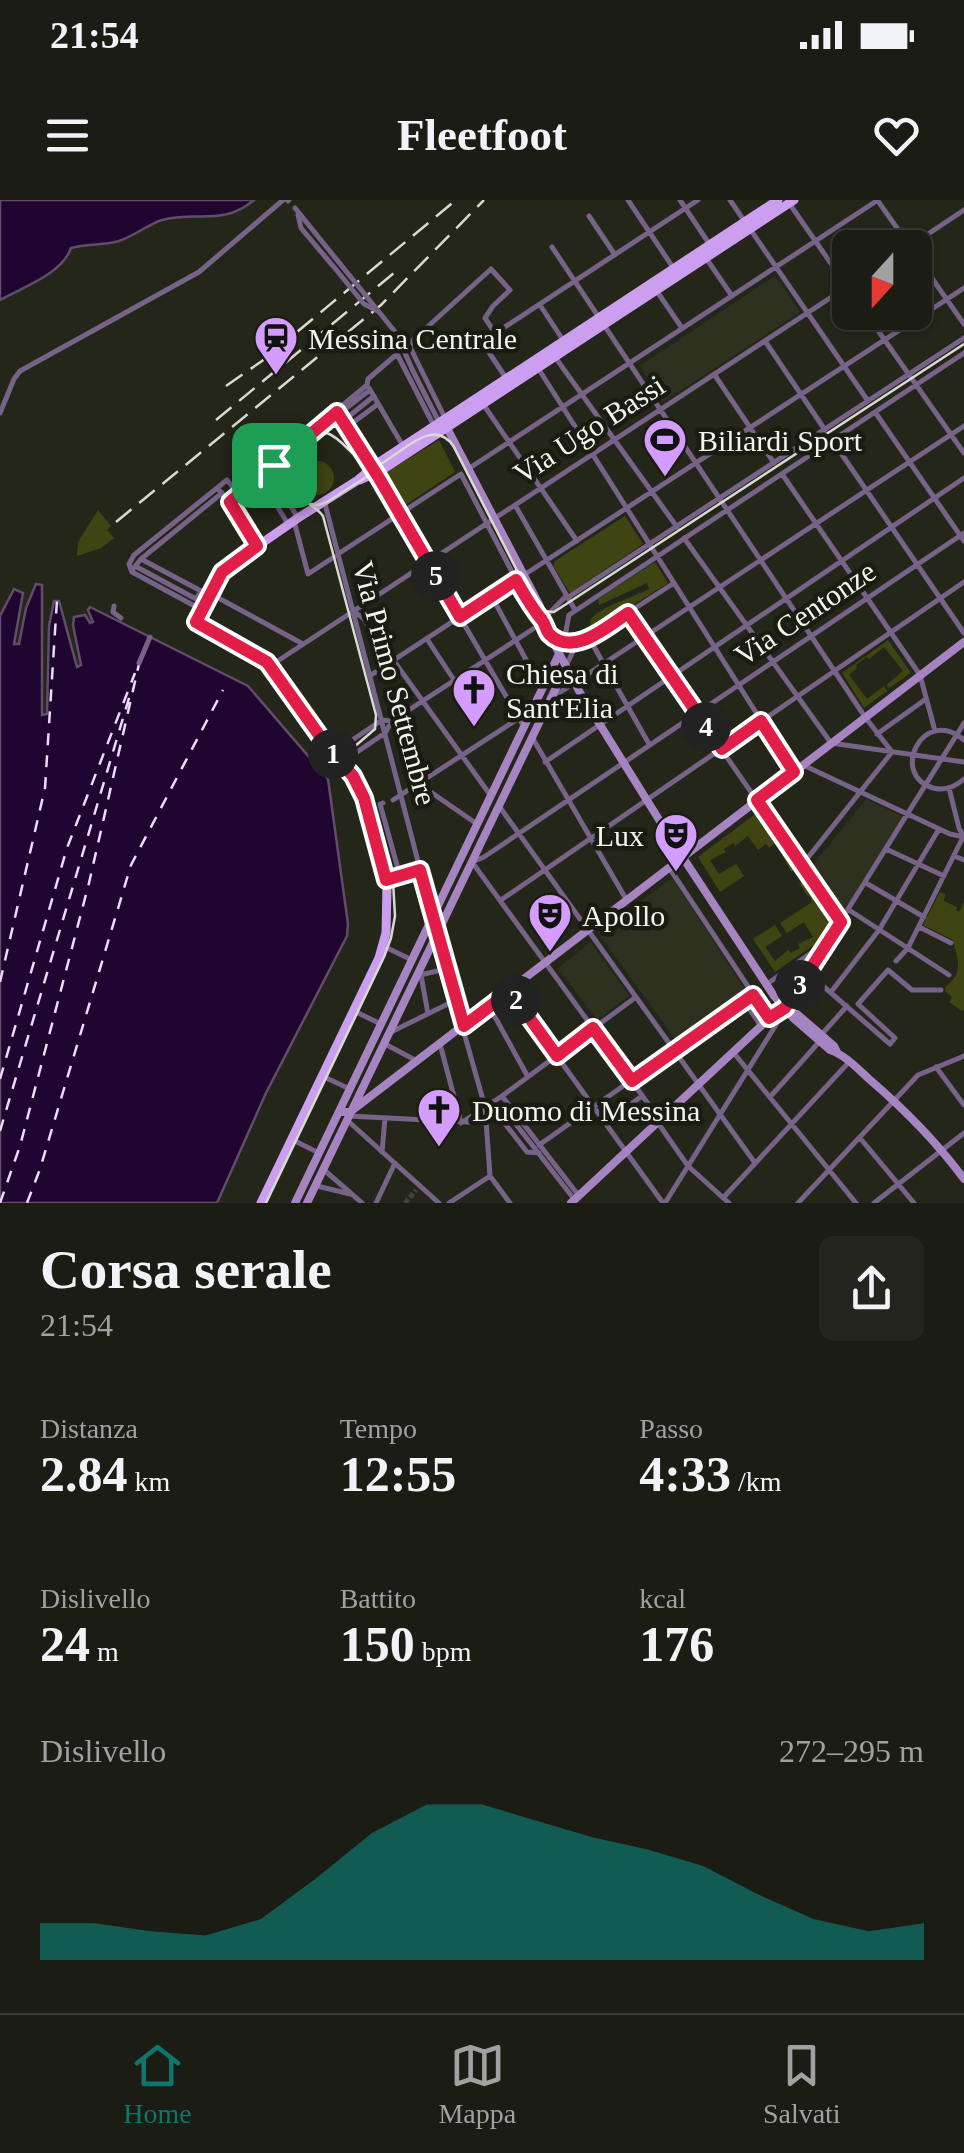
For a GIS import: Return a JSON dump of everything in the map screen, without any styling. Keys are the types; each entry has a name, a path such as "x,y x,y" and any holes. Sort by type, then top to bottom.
{"main road":[{"path":"261,1203 383,946 388,908 386,880 362,792 270,666 196,622 206,592 227,568 293,521 506,378 656,290 787,201"},
{"path":"374,470 403,446 483,404 555,357 710,245 748,226"}],"street":[{"path":"628,200 674,269"},
{"path":"680,200 710,245"},
{"path":"506,378 482,342 698,200"},
{"path":"730,200 868,401"},
{"path":"269,471 293,521 308,574 878,200 898,230"},
{"path":"787,201 832,263"},
{"path":"0,414 20,371 192,276 289,202 396,332 490,521 520,578 540,606 542,620 598,726 766,984 785,1008 894,1100 964,1179"},
{"path":"932,232 964,210"},
{"path":"590,216 615,255"},
{"path":"552,248 876,734 892,752"},
{"path":"706,258 732,296"},
{"path":"441,424 410,346 491,268 510,290 485,318 496,334"},
{"path":"932,278 964,324"},
{"path":"371,675 964,288"},
{"path":"656,290 682,328"},
{"name":"Via Ugo Bassi","path":"270,666 832,298"},
{"path":"540,305 564,341"},
{"path":"878,330 964,453"},
{"path":"342,763 385,733 392,721 516,640 567,597 964,338"},
{"path":"764,341 825,430"},
{"path":"564,641 569,615 964,353"},
{"path":"403,446 370,390 368,379 398,354 441,424"},
{"path":"555,357 677,527"},
{"path":"538,368 794,772"},
{"path":"714,374 774,463"},
{"path":"230,502 337,412 370,390"},
{"path":"345,424 370,390"},
{"path":"345,424 378,404"},
{"path":"483,404 577,540"},
{"path":"337,412 522,722"},
{"path":"875,412 963,537"},
{"path":"551,698 964,426"},
{"path":"832,440 964,633"},
{"path":"782,473 921,677 935,731"},
{"path":"261,478 293,521"},
{"path":"545,762 964,478"},
{"path":"133,569 227,480 239,495"},
{"path":"220,490 257,546"},
{"path":"202,610 129,566 134,555 220,490"},
{"name":"Via Primo Settembre","path":"324,501 485,1107 490,1176"},
{"path":"514,505 576,610"},
{"name":"Via Centonze","path":"472,862 963,537"},
{"path":"684,538 834,744 964,762"},
{"path":"632,556 639,567"},
{"path":"141,559 304,644"},
{"path":"133,569 196,599 206,592"},
{"path":"612,569 620,580"},
{"path":"604,574 612,586"},
{"path":"500,901 964,582"},
{"path":"549,634 564,641 589,638 674,583"},
{"path":"492,597 542,689"},
{"path":"114,606 113,612 121,618"},
{"path":"354,611 491,796"},
{"path":"628,613 841,922"},
{"path":"139,662 150,637"},
{"path":"427,638 454,680"},
{"path":"589,638 650,745"},
{"path":"307,1203 578,642"},
{"path":"758,802 964,644"},
{"path":"295,1203 478,824 522,722 559,654"},
{"path":"876,734 926,700"},
{"path":"333,753 382,720 392,721"},
{"path":"394,800 522,722"},
{"path":"510,991 655,1196 664,1203 964,724"},
{"path":"964,740 957,734 935,731 922,738 913,755 915,772 926,784 937,789 949,788 964,779"},
{"path":"532,737 627,901"},
{"path":"802,865 892,752"},
{"path":"349,1116 805,766"},
{"path":"805,766 964,837"},
{"path":"419,784 478,824"},
{"path":"949,788 964,837"},
{"path":"383,803 380,804 400,876"},
{"path":"499,806 755,1163"},
{"path":"830,992 879,930 939,829"},
{"path":"896,961 908,948 964,837"},
{"path":"886,849 944,876"},
{"path":"954,856 964,860"},
{"path":"472,862 632,1081 688,1166 726,1200 849,1062"},
{"path":"670,869 767,1016"},
{"path":"386,880 420,870"},
{"path":"866,883 924,917"},
{"path":"849,910 949,975"},
{"path":"919,926 951,943"},
{"path":"766,984 830,940"},
{"path":"383,946 412,960"},
{"path":"802,960 830,992 890,1044 895,1038 858,1004 888,970 912,990 940,990"},
{"path":"419,974 446,969"},
{"path":"419,974 428,1014"},
{"path":"540,1144 753,995"},
{"path":"461,1122 636,997"},
{"path":"388,1034 456,1000"},
{"path":"744,1001 761,1026"},
{"path":"489,1006 528,1077"},
{"path":"770,1097 846,1006"},
{"path":"575,1199 761,1026 767,1016 785,1008"},
{"path":"354,1011 381,1024"},
{"path":"384,1043 417,1061"},
{"path":"440,1044 461,1122"},
{"path":"733,1052 856,1203"},
{"path":"798,1203 918,1075 964,1056"},
{"path":"936,1068 964,1105"},
{"path":"322,1076 350,1089"},
{"path":"502,1096 540,1144 575,1199"},
{"path":"605,1123 642,1096"},
{"path":"485,1107 508,1114 575,1199"},
{"path":"494,1109 527,1152 539,1154"},
{"path":"339,1112 349,1116 486,1124"},
{"path":"349,1116 418,1188 439,1203"},
{"path":"382,1152 385,1118"},
{"path":"874,1203 964,1133"},
{"path":"860,1138 914,1203"},
{"path":"292,1139 319,1153"},
{"path":"376,1203 395,1163"},
{"path":"323,1169 362,1203"},
{"path":"450,1203 490,1176 510,1203"},
{"path":"315,1185 353,1194"}],"shaded area":[{"path":"0,200 254,200 220,216 174,217 119,241 71,248 51,272 0,300"},
{"path":"775,276 800,312 663,402 640,366"},
{"path":"36,584 42,585 42,715 47,714 49,626 54,601 59,601 77,667 81,665 74,617 85,615 93,622 90,607 248,686 328,779 347,936 266,1093 217,1203 0,1203 0,616 14,589 23,593 14,644 19,644 26,608"},
{"path":"866,799 904,817 846,912 812,866"},
{"path":"672,878 748,994 678,1043 598,933"},
{"path":"591,942 629,996 597,1020 558,968"}],"green space":[{"path":"439,440 455,472 401,508 382,475"},
{"path":"317,461 329,466 334,478 329,490 317,495 305,490 300,478 305,466"},
{"path":"98,510 111,526 107,530 114,538 101,548 77,556 78,542"},
{"path":"625,516 643,544 570,593 553,566 555,561"},
{"path":"655,562 668,583 593,630 592,617 649,589 647,583 599,605 598,599"},
{"path":"888,640 911,673 889,688 886,685 903,671 884,647 869,659 866,657 849,675 867,699 884,686 887,691 864,708 842,673"},
{"path":"758,812 797,868 791,872 776,843 758,850 748,836 710,860 719,874 736,864 744,876 720,892 698,857"},
{"path":"805,880 834,923 824,938 775,972 753,939 775,925 782,936 765,947 775,961 813,937 804,922 787,933 780,923 812,902 799,883"},
{"path":"940,892 945,894 944,901 959,912 964,902 962,1011 949,1002 952,997 945,991 957,972 953,940 923,925"}],"ferry route":[{"path":"0,982 45,788 57,600"},
{"path":"0,1203 20,1146 89,883 139,664"},
{"path":"0,1079 67,848 135,673"},
{"path":"0,1131 132,688"},
{"path":"27,1203 131,865 223,690"}],"tunnel":[{"path":"405,1203 416,1190"}],"tram line":[{"path":"266,1203 384,957 395,916 393,881 370,793 350,759 354,747 375,729 376,715 323,516 283,483 283,465 308,440 327,433 361,461 375,467 416,440 436,435 446,438 533,602 542,611 554,612 964,344"},
{"path":"311,504 327,502 382,467"}],"railway":[{"path":"226,386 262,361 456,200"},
{"path":"116,522 381,305 484,200"},
{"path":"216,420 400,268"}],"place":[{"name":"Messina Centrale","path":"276,376"},
{"name":"Biliardi Sport","path":"665,478"},
{"name":"Chiesa di Sant'Elia","path":"474,728"},
{"name":"Lux","path":"676,873"},
{"name":"Apollo","path":"550,953"},
{"name":"Duomo di Messina","path":"439,1148"}],"route":[{"path":"337,412 460,617 516,580 549,634 561,640 578,642 589,638 628,613 722,749 761,721 794,772 757,800 841,922 785,1008 769,1018 753,995 632,1081 593,1028 557,1056 510,991 464,1026 420,870 386,880 364,798 353,776 267,662 196,622 222,572 257,546 230,502 274,465 337,412"}]}
